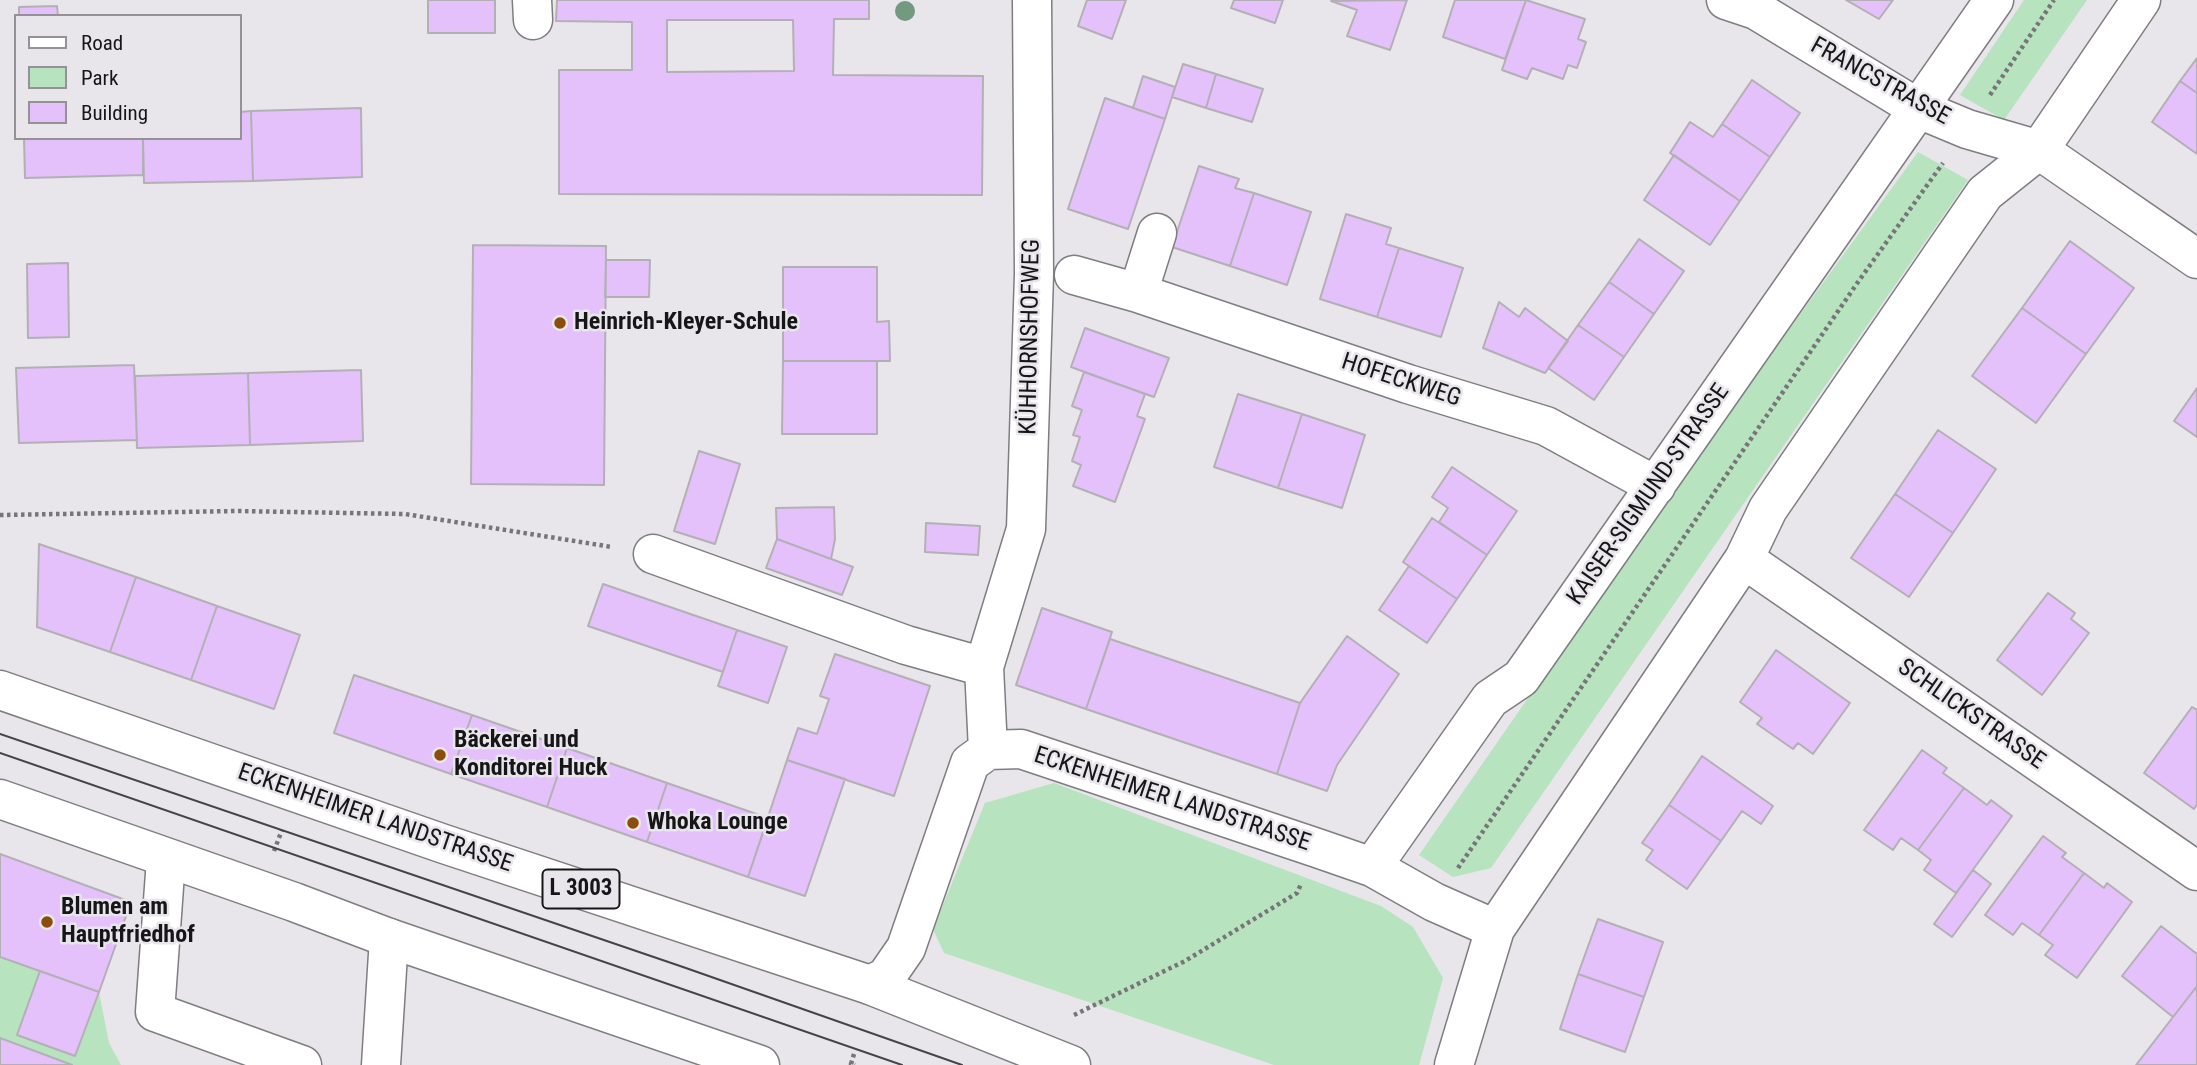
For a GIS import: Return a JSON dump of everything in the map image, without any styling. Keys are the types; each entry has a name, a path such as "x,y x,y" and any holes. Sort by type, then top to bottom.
{"street":[{"name":"KÜHHORNSHOFWEG","path":"988,750 984,667 1026,529 1034,274 1031,0"},
{"name":"FRANCSTRASSE","path":"1726,0 1756,10 1919,108 1967,129 2039,150 2197,259"},
{"name":"KAISER-SIGMUND-STRASSE","path":"1372,867 1490,699 1521,678 1994,0"},
{"path":"1454,1065 1495,929 1745,559 1769,509 1985,193 2039,150 2141,0"},
{"path":"1138,293 1157,233"},
{"name":"HOFECKWEG","path":"1074,275 1138,293 1408,384 1546,426 1656,486"},
{"path":"653,554 906,645 984,667"},
{"name":"SCHLICKSTRASSE","path":"1745,559 2197,871"},
{"name":"ECKENHEIMER LANDSTRASSE","path":"0,690 444,844 870,985 1072,1065"},
{"path":"870,985 886,977 906,948 970,763 988,750"},
{"name":"ECKENHEIMER LANDSTRASSE","path":"988,750 1021,750 1372,867"},
{"path":"0,799 389,938 760,1065"},
{"path":"166,859 155,1012 302,1065"},
{"path":"1372,867 1434,902 1495,929"},
{"path":"381,1065 389,938"}],"path":[{"path":"1434,902 2054,0"},
{"path":"0,515 239,511 405,514 653,554"},
{"path":"1074,1015 1185,961 1297,893 1317,848"},
{"path":"854,1054 851,1064 855,1065"}],"green space":[{"path":"2024,0 2087,0 2004,120 1960,95"},
{"path":"1918,152 1968,180 1491,868 1453,877 1419,855 1669,495"},
{"path":"1054,783 1381,906 1413,927 1443,978 1419,1065 1274,1065 944,953 933,929 985,803"},
{"path":"0,854 131,902 99,992 109,1043 121,1065 0,1065"}],"building":[{"path":"428,0 495,0 495,33 428,33"},
{"path":"557,0 869,0 869,19 834,19 833,75 983,76 982,195 559,194 559,70 632,70 632,22 556,21","holes":["667,20 793,20 794,71 667,72"]},
{"path":"1087,0 1126,0 1112,39 1078,26"},
{"path":"1234,0 1283,0 1275,23 1231,8"},
{"path":"1407,0 1390,50 1347,36 1357,10 1331,1"},
{"path":"1455,0 1526,0 1505,59 1443,37"},
{"path":"1526,0 1585,19 1578,39 1586,42 1577,68 1568,65 1563,79 1532,68 1527,79 1502,70"},
{"path":"1846,0 1893,0 1879,19"},
{"path":"57,6 58,14 19,14 19,7"},
{"path":"2197,58 2197,93 2180,81"},
{"path":"1183,64 1216,74 1206,108 1172,97"},
{"path":"1216,74 1263,89 1252,122 1206,108"},
{"path":"1143,76 1175,87 1165,119 1133,108"},
{"path":"1752,80 1800,113 1770,157 1722,124"},
{"path":"2180,81 2197,93 2197,154 2152,122"},
{"path":"1105,98 1165,119 1128,229 1068,209"},
{"path":"361,108 362,177 253,181 251,111"},
{"path":"251,111 253,181 144,183 143,140 242,140 242,112"},
{"path":"1690,122 1713,137 1722,124 1770,157 1740,201 1670,153"},
{"path":"24,140 143,140 143,175 25,178"},
{"path":"1674,155 1740,201 1710,245 1644,200"},
{"path":"1199,166 1239,179 1235,188 1254,193 1230,266 1172,247"},
{"path":"1254,193 1311,212 1287,285 1230,266"},
{"path":"1346,214 1391,228 1386,244 1399,248 1377,317 1320,299"},
{"path":"1639,239 1684,271 1654,314 1609,282"},
{"path":"2070,241 2134,288 2086,354 2022,308"},
{"path":"473,245 606,246 604,485 471,484"},
{"path":"1399,248 1463,268 1441,337 1377,317"},
{"path":"606,260 650,260 649,297 605,297"},
{"path":"68,263 69,337 28,338 27,264"},
{"path":"783,267 877,267 877,322 889,321 890,361 783,361"},
{"path":"1609,282 1654,314 1624,357 1578,325"},
{"path":"1499,302 1519,317 1525,308 1568,341 1545,373 1483,348"},
{"path":"2022,308 2086,354 2036,423 1972,376"},
{"path":"1578,325 1624,357 1594,400 1548,368"},
{"path":"1085,328 1169,358 1154,397 1071,367"},
{"path":"783,361 877,361 877,434 782,434"},
{"path":"134,365 137,440 19,443 16,368"},
{"path":"361,370 363,441 250,445 248,373"},
{"path":"1084,372 1145,394 1137,416 1145,419 1115,502 1073,486 1081,465 1072,461 1080,437 1073,435 1082,410 1072,406"},
{"path":"248,373 250,445 137,448 135,376"},
{"path":"2197,388 2197,437 2174,421"},
{"path":"1238,394 1302,414 1278,488 1214,467"},
{"path":"1302,414 1365,435 1342,508 1278,488"},
{"path":"1938,430 1996,469 1953,533 1895,494"},
{"path":"699,451 740,464 715,544 674,531"},
{"path":"1452,467 1517,511 1487,555 1439,522 1448,508 1432,497"},
{"path":"1895,494 1953,533 1909,597 1851,558"},
{"path":"834,507 835,539 831,559 777,539 776,508"},
{"path":"1432,518 1487,555 1457,599 1403,562"},
{"path":"926,523 980,526 978,555 925,552"},
{"path":"777,539 853,567 842,595 766,568"},
{"path":"39,544 136,577 110,652 37,627"},
{"path":"1409,566 1457,599 1427,643 1379,610"},
{"path":"136,577 217,606 191,680 110,652"},
{"path":"603,584 737,630 723,672 588,626"},
{"path":"2048,593 2075,613 2071,619 2089,633 2042,695 1997,660"},
{"path":"217,606 300,635 274,709 191,680"},
{"path":"1042,608 1112,632 1086,709 1016,685"},
{"path":"737,630 787,647 768,703 718,686"},
{"path":"1347,636 1399,674 1337,765 1327,791 1277,774 1300,703"},
{"path":"1110,639 1300,703 1277,774 1086,709"},
{"path":"1776,650 1850,703 1813,754 1798,743 1793,749 1757,724 1762,718 1740,702"},
{"path":"835,654 930,686 894,796 787,760 798,728 817,734 829,699 820,696"},
{"path":"354,675 472,715 451,774 334,733"},
{"path":"2192,707 2197,710 2197,804 2194,809 2144,773"},
{"path":"472,715 567,748 547,807 451,774"},
{"path":"567,748 667,783 647,842 547,807"},
{"path":"1922,750 1947,768 1943,773 1964,788 1918,850 1901,838 1893,850 1864,830"},
{"path":"1702,756 1773,806 1761,824 1742,811 1721,841 1669,805"},
{"path":"787,760 845,779 805,896 748,877"},
{"path":"667,783 768,818 748,877 647,842"},
{"path":"1964,788 1987,805 1991,800 2012,816 1956,893 1924,870 1931,860 1918,850"},
{"path":"1669,805 1721,841 1687,889 1646,860 1653,850 1642,843"},
{"path":"2043,836 2066,853 2062,857 2084,873 2039,935 2022,923 2013,935 1985,915"},
{"path":"0,854 131,902 99,992 0,957"},
{"path":"1973,870 1991,884 1952,937 1934,924"},
{"path":"2084,873 2104,888 2107,883 2132,902 2077,978 2045,955 2053,945 2039,935"},
{"path":"1598,919 1663,942 1644,997 1578,974"},
{"path":"2161,926 2197,954 2197,986 2173,1017 2122,976"},
{"path":"40,971 99,992 75,1056 17,1035"},
{"path":"1578,974 1644,997 1625,1052 1560,1029"},
{"path":"2197,986 2197,1065 2136,1065 2173,1017"},
{"path":"0,1038 72,1065 0,1065"}],"tram line":[{"path":"0,734 962,1065"},
{"path":"0,753 902,1065"}],"place":[{"name":"Heinrich-Kleyer-Schule","path":"560,323"},
{"name":"Bäckerei und Konditorei Huck","path":"440,755"},
{"name":"Whoka Lounge","path":"633,823"},
{"name":"Blumen am Hauptfriedhof","path":"47,922"}]}
